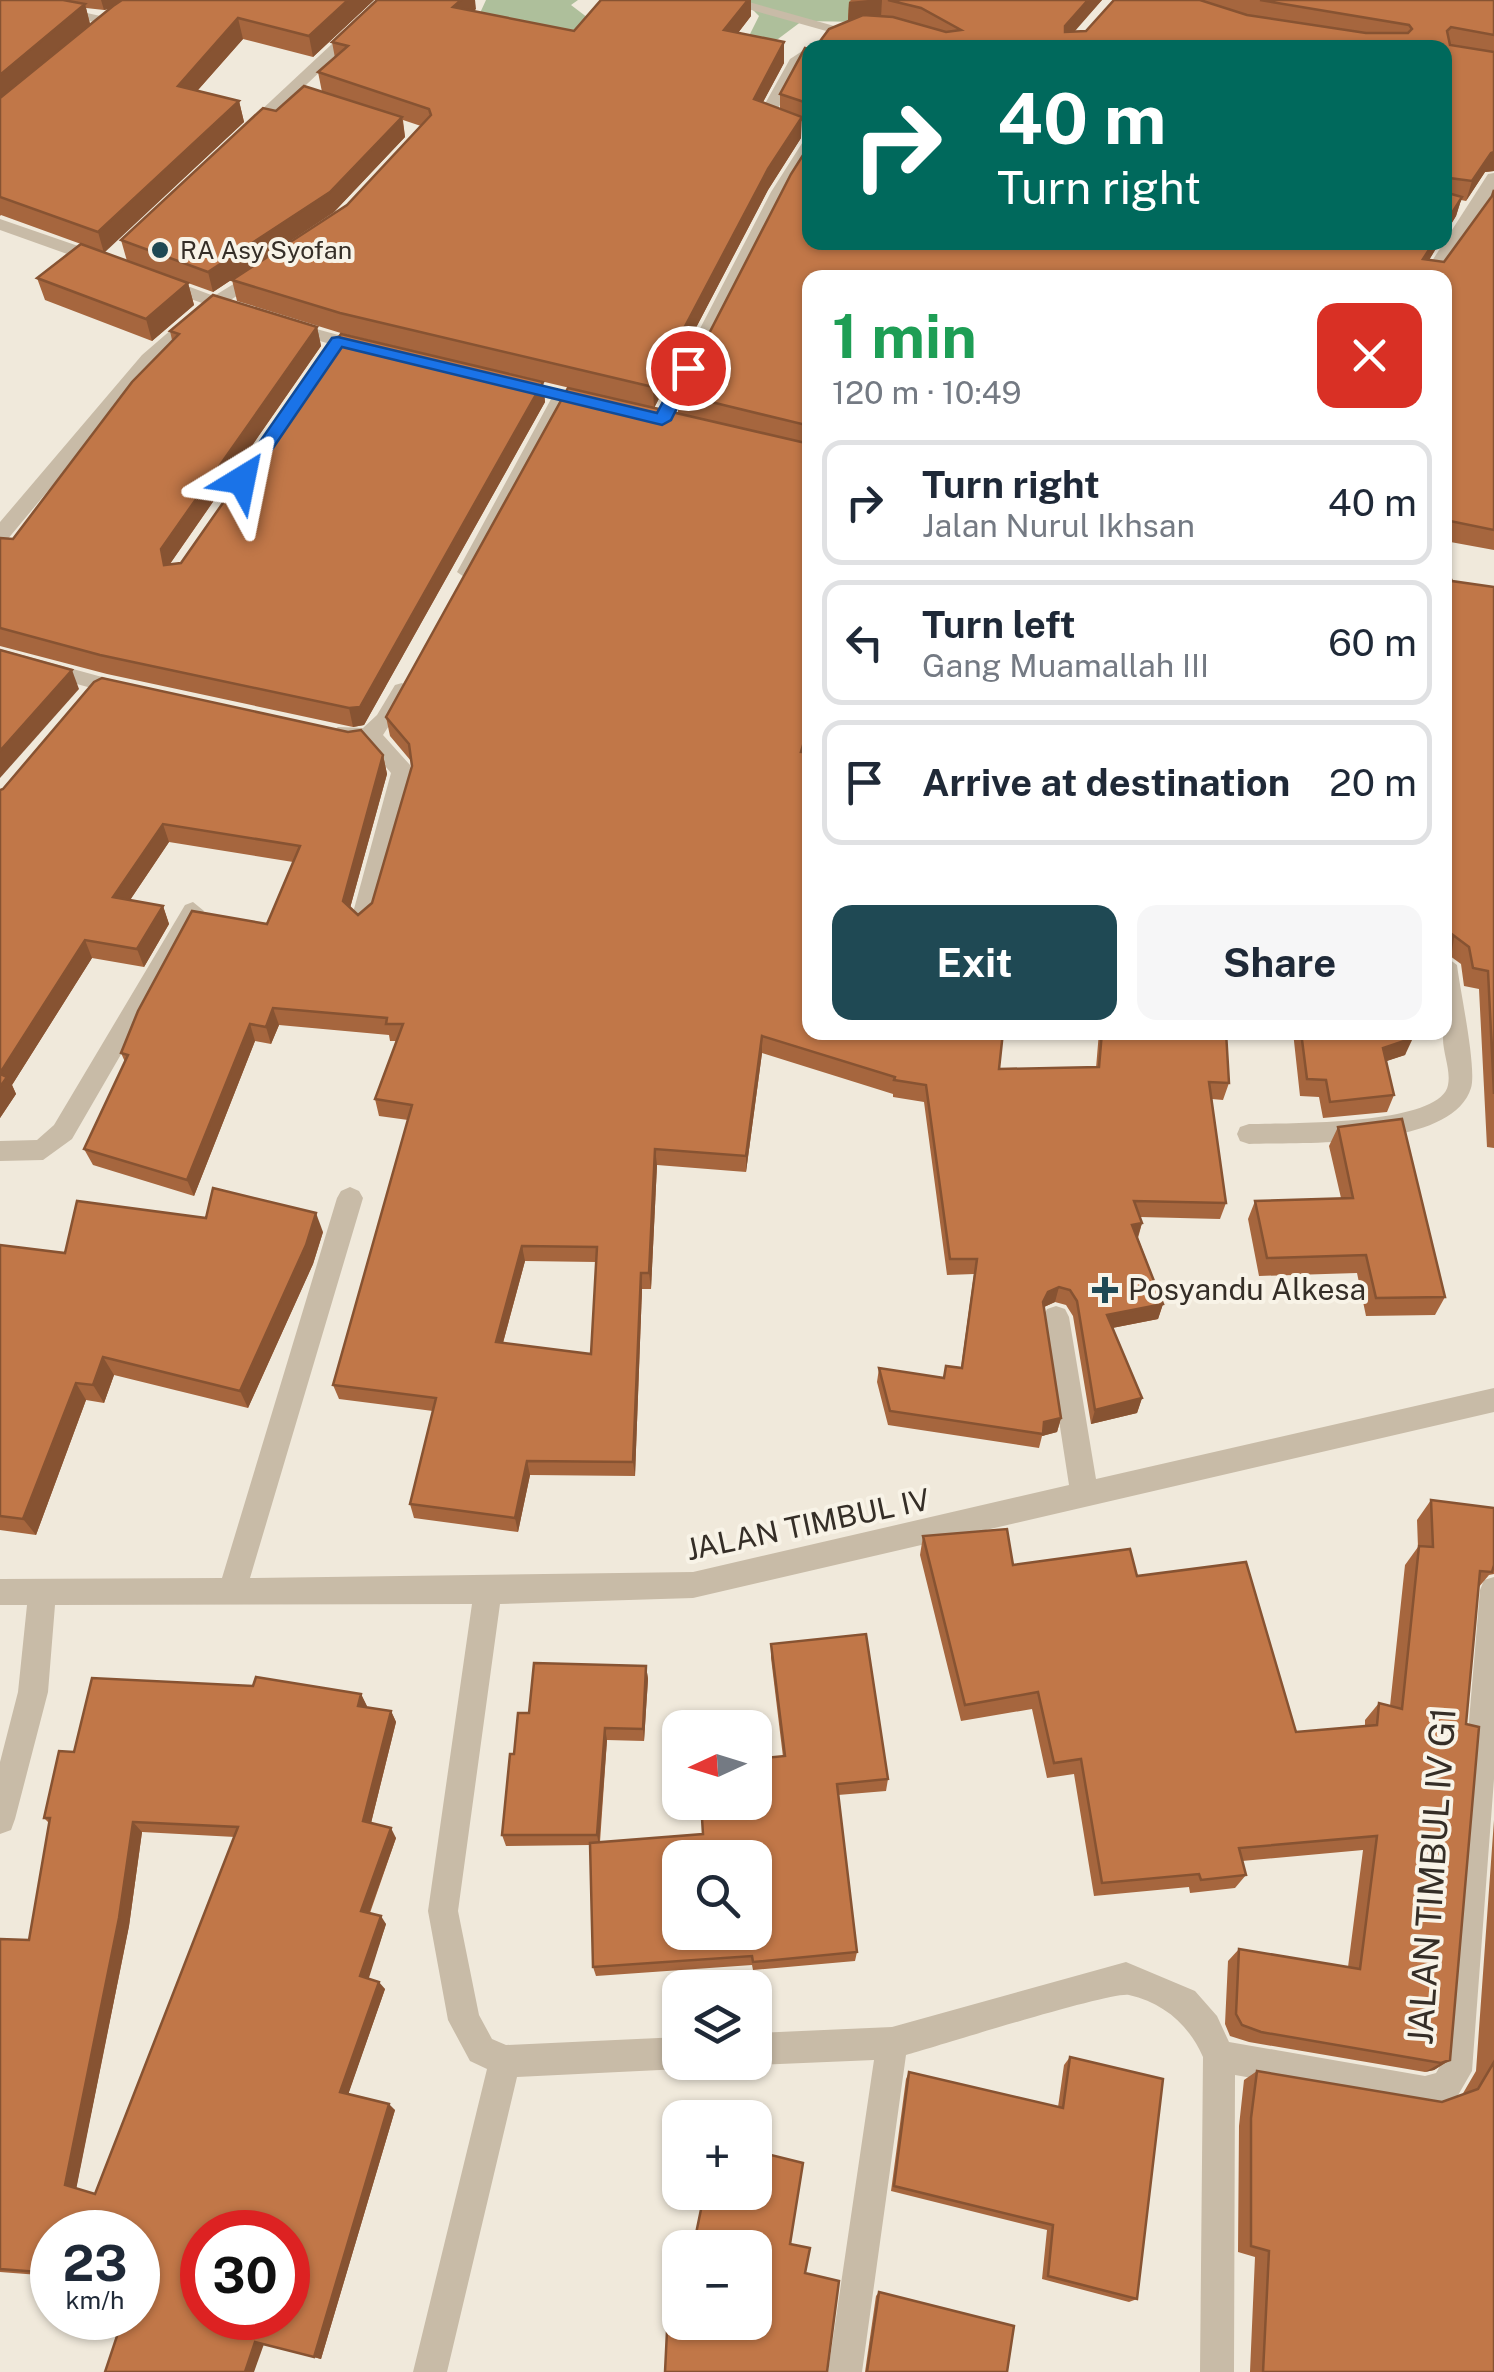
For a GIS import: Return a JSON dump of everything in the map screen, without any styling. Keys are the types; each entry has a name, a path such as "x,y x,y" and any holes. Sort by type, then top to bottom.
{"street":[{"path":"2,0 111,22"},
{"path":"234,145 388,0"},
{"path":"724,0 837,30"},
{"path":"824,40 854,24"},
{"path":"765,118 802,57"},
{"path":"290,92 309,98"},
{"path":"744,122 765,118 802,130"},
{"path":"663,420 779,192 802,156"},
{"path":"1452,246 1494,178"},
{"path":"1452,206 1476,212"},
{"path":"0,224 126,265 214,303 334,347 394,355"},
{"path":"0,535 148,359 214,303 280,260"},
{"path":"487,378 612,408"},
{"path":"458,588 562,396"},
{"path":"0,656 113,685 91,692 80,706"},
{"path":"314,730 353,739 372,736 382,726 410,674"},
{"path":"362,920 402,771 372,736"},
{"path":"0,1151 42,1150 63,1132 192,911"},
{"path":"1249,1134 1392,1126 1435,1116 1461,1096 1452,1017"},
{"path":"232,1592 350,1198"},
{"path":"1056,1317 1085,1498"},
{"name":"JALAN TIMBUL IV","path":"0,1592 693,1585 1085,1498 1494,1400"},
{"path":"488,1590 443,1911 464,2020 482,2050 505,2061 662,2054"},
{"name":"JALAN TIMBUL IV G1","path":"1220,2056 1426,2092 1446,2086 1456,2071 1494,1590"},
{"path":"0,1819 33,1692 42,1593"},
{"path":"772,2048 892,2043 1126,1978 1184,2002 1206,2028 1220,2056 1217,2372"},
{"path":"845,2372 892,2043"},
{"path":"430,2372 505,2061"}],"green space":[{"path":"486,0 578,0 571,5 592,21 625,37 469,37"},
{"path":"743,0 851,0 863,22 802,21 778,39 743,48 759,16"}],"building":[{"path":"0,0 63,0 85,4 0,75"},
{"path":"122,0 348,0 309,36 238,18 178,86 239,101 98,232 0,197 0,98"},
{"path":"377,0 461,0 453,7 574,31 601,0 748,0 724,30 784,42 754,99 802,117 768,169 653,387 340,313 232,280 347,205 431,115 429,109 318,72 348,46 332,42"},
{"path":"888,0 1088,0 1065,26 1065,32 1086,31 1114,0 1200,0 1247,15 1366,33 1408,33 1412,29 1409,25 1260,0 1494,0 1494,35 1451,27 1447,31 1449,40 821,40 829,29 863,15 893,17 946,32 961,30 921,8"},
{"path":"1452,45 1494,52 1494,152 1472,181 1452,178"},
{"path":"802,54 802,101 780,94"},
{"path":"304,86 402,117 330,192 208,272 121,240 263,108 276,111"},
{"path":"802,157 802,250 1429,250 1423,259 1444,262 1494,190 1494,530 1452,521 1452,270 802,270 802,424 678,394"},
{"path":"1452,194 1462,197 1452,213"},
{"path":"81,244 188,283 146,319 37,278"},
{"path":"213,295 317,327 161,549 164,565 181,563 341,334 543,382 360,707 349,708 100,655 0,628 0,538 13,539 132,382 179,334 170,331"},
{"path":"568,388 802,442 802,1040 1002,1040 999,1069 1099,1067 1101,1040 1226,1040 1229,1083 1209,1082 1226,1203 1134,1201 1142,1223 1132,1225 1163,1304 1107,1315 1142,1398 1095,1410 1077,1301 1070,1290 1059,1287 1048,1292 1043,1302 1061,1418 1044,1422 1043,1434 890,1411 879,1368 944,1378 946,1366 962,1368 977,1259 950,1259 926,1085 894,1080 895,1077 762,1036 746,1156 655,1149 649,1273 641,1273 633,1462 527,1461 515,1518 410,1504 436,1398 333,1385 412,1105 375,1099 403,1024 386,1024 387,1018 273,1008 266,1027 250,1024 187,1180 84,1149 128,1055 121,1053 138,1011 192,911 267,924 300,846 163,824 113,897 163,906 137,949 85,940 0,1073 0,790 94,682 102,678 348,732 361,730 383,755 343,901 358,915 372,903 412,766 409,744 386,717","holes":["522,1246 597,1247 591,1354 496,1342"]},
{"path":"1452,581 1494,587 1494,1094 1488,971 1473,968 1469,947 1453,935 1452,942"},
{"path":"0,650 72,670 0,751"},
{"path":"1302,1040 1407,1040 1383,1048 1394,1095 1330,1102 1326,1080 1307,1079"},
{"path":"1402,1119 1445,1297 1376,1298 1366,1255 1267,1258 1255,1201 1353,1198 1338,1127"},
{"path":"213,1188 316,1213 306,1245 240,1391 103,1357 93,1385 76,1383 23,1519 0,1516 0,1245 65,1253 77,1201 206,1218"},
{"path":"1431,1500 1494,1508 1494,1565 1492,1572 1480,1571 1466,1724 1479,1727 1450,2060 1441,2063 1261,2032 1242,2025 1236,2014 1239,1949 1360,1969 1377,1836 1239,1848 1246,1875 1201,1880 1199,1874 1102,1883 1081,1759 1054,1763 1038,1692 965,1705 923,1536 1007,1529 1013,1565 1130,1549 1137,1576 1246,1562 1296,1732 1377,1725 1379,1703 1402,1709 1419,1546 1433,1547"},
{"path":"866,1634 888,1779 837,1784 857,1952 753,1962 752,1956 593,1967 590,1843 703,1834 702,1820 772,1820 772,1757 785,1756 771,1644"},
{"path":"534,1663 646,1666 643,1729 605,1728 597,1835 502,1835 510,1754 514,1754 518,1713 529,1713"},
{"path":"256,1677 361,1694 358,1706 391,1711 363,1821 391,1828 361,1911 381,1916 360,1976 379,1982 340,2092 389,2104 314,2357 255,2342 245,2372 105,2372 116,2340 160,2340 160,2210 30,2210 30,2271 0,2269 0,1939 29,1940 50,1818 44,1818 59,1751 74,1752 92,1678 253,1686","holes":["133,1822 238,1827 95,2194 65,2185 119,1918"]},
{"path":"1070,2057 1163,2079 1137,2299 1048,2276 1053,2225 894,2186 909,2072 1063,2108"},
{"path":"1494,2062 1494,2372 1263,2372 1269,2251 1251,2246 1251,2118 1257,2071 1442,2102 1478,2089"},
{"path":"772,2155 803,2163 790,2244 810,2248 805,2273 839,2281 827,2372 665,2372 667,2340 772,2340 772,2230 697,2230 701,2210 772,2210"},
{"path":"879,2292 1014,2326 1007,2372 867,2372"}],"place":[{"name":"RA Asy Syofan","path":"160,250"},
{"name":"Posyandu Alkesa","path":"1105,1290"}],"route":[{"path":"242,480 338,342 662,420 688,368"}]}
